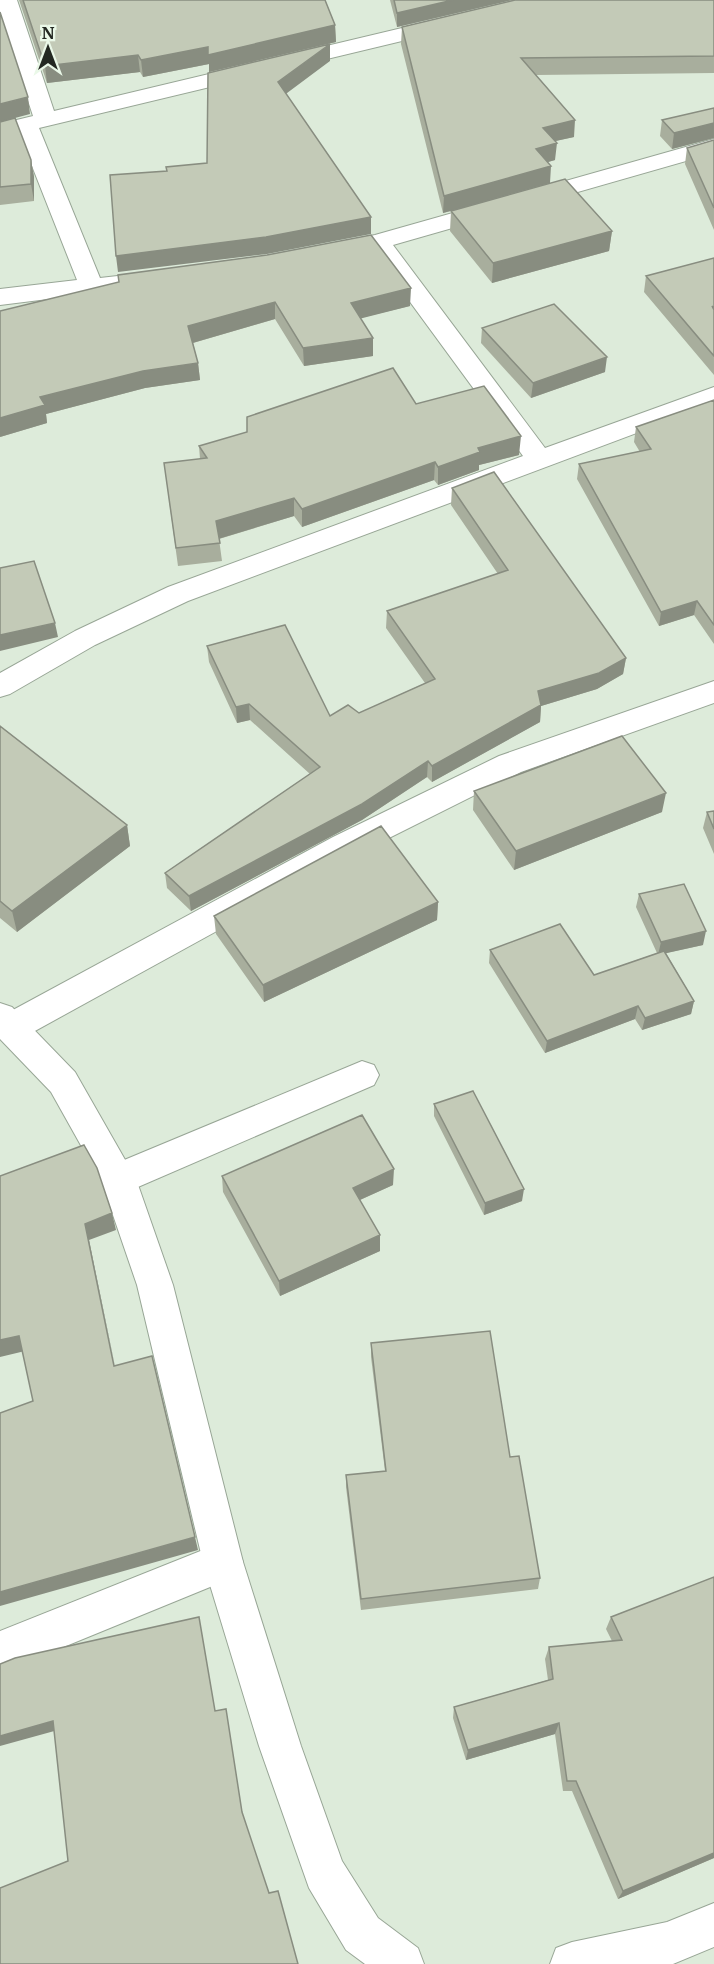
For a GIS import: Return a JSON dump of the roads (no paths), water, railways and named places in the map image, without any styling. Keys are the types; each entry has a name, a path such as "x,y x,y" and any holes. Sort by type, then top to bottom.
{"street":[{"path":"6,0 36,124 92,288"},
{"path":"0,131 462,20"},
{"path":"312,255 378,242 631,172 714,146"},
{"path":"378,242 540,460"},
{"path":"0,297 162,278"},
{"path":"0,686 85,638 178,594 714,395"},
{"path":"402,1964 362,1934 324,1873 280,1746 224,1562 155,1285 118,1179 63,1082 6,1022 344,846 510,764 714,692"},
{"path":"118,1179 362,1075"},
{"path":"0,1652 224,1562"},
{"path":"572,1964 667,1944 714,1925"}]}
